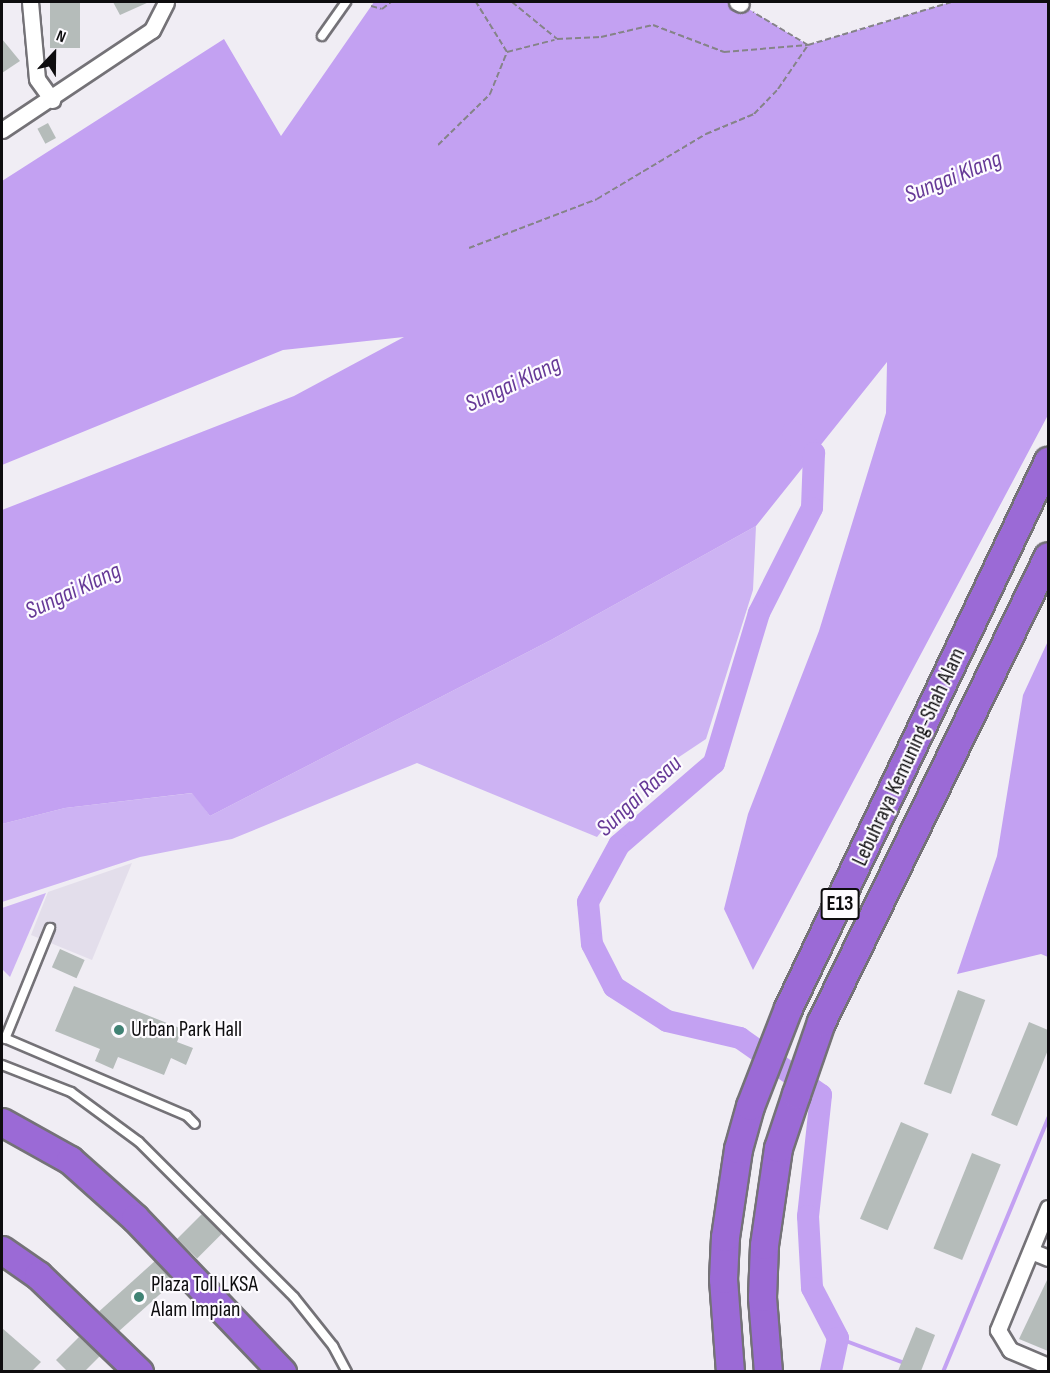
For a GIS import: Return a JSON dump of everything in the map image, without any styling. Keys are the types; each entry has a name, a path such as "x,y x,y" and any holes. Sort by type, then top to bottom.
{"highway":[{"name":"Lebuhraya Kemuning-Shah Alam","path":"730,1371 723,1279 725,1237 738,1149 750,1106 788,1008 1048,461"},
{"name":"Lebuhraya Kemuning-Shah Alam","path":"768,1371 762,1297 764,1245 778,1148 796,1094 821,1022 1048,556"},
{"path":"2,1122 70,1160 135,1218 282,1371"},
{"path":"2,1250 38,1275 137,1370"}],"street":[{"path":"30,2 37,80 52,100"},
{"path":"2,130 52,100 152,30 166,2"},
{"path":"1048,1208 998,1330 1010,1350 1048,1366"},
{"path":"1031,1251 1048,1258"}],"lane":[{"path":"322,36 346,2"},
{"path":"50,928 3,1038 186,1116 195,1124"},
{"path":"2,1065 71,1092 139,1142 294,1297 333,1346 347,1371"}],"path":[{"path":"371,6 382,9 391,2"},
{"path":"476,2 507,52"},
{"path":"512,2 557,39"},
{"path":"507,52 557,39 601,37 653,25 724,51 808,45 951,2"},
{"path":"739,3 808,45"},
{"path":"469,248 597,199 706,134 754,114 778,89 808,45"},
{"path":"438,145 490,94 507,52"}],"shaded area":[{"path":"374,2 737,2 808,45 951,2 1048,2 1048,415 753,970 724,909 748,814 819,631 886,413 887,362 756,526 551,640 210,816 192,793 65,808 2,824 2,510 294,396 404,337 283,350 2,465 2,181 224,39 281,136"},
{"path":"756,526 753,590 706,739 640,783 597,837 417,763 232,839 140,857 2,902 2,824 65,808 193,793 210,816 551,640"},
{"path":"1048,641 1048,957 1041,954 957,974 997,856 1023,695"},
{"path":"132,863 92,960 31,935 48,892"},
{"path":"46,893 10,977 2,969 2,908"}],"building":[{"path":"50,2 80,2 80,48 50,48"},
{"path":"113,2 149,2 120,15"},
{"path":"2,39 20,61 2,73"},
{"path":"48,123 56,138 45,144 37,129"},
{"path":"60,949 85,960 77,978 52,967"},
{"name":"Urban Park Hall","path":"74,986 182,1029 177,1042 193,1048 186,1065 171,1058 164,1075 118,1057 113,1069 95,1061 100,1049 55,1031"},
{"path":"958,990 985,1000 951,1094 924,1084"},
{"path":"1029,1022 1048,1030 1048,1050 1017,1126 991,1115"},
{"path":"901,1122 929,1134 888,1230 860,1219"},
{"path":"972,1153 1001,1165 962,1260 933,1248"},
{"path":"202,1214 222,1234 197,1259 177,1239"},
{"path":"155,1261 174,1282 118,1332 99,1311"},
{"path":"1048,1278 1048,1351 1019,1339"},
{"path":"916,1327 935,1335 921,1371 898,1371"},
{"path":"2,1328 41,1362 32,1371 2,1371"},
{"path":"79,1337 100,1356 85,1371 67,1371 56,1360"}],"waterway":[{"name":"Sungai Rasau","path":"793,432 814,453 812,508 759,613 714,763 619,845 588,902 592,944 614,987 667,1021 740,1038 821,1095 808,1216 812,1288 838,1338 831,1372"},
{"path":"943,1372 1048,1118"},
{"path":"838,1338 907,1364"}],"place":[{"name":"Urban Park Hall","path":"119,1030"},
{"name":"Plaza Toll LKSA Alam Impian","path":"139,1297"}],"water label":[{"name":"Sungai Klang","path":"953,177"},
{"name":"Sungai Klang","path":"513,384"},
{"name":"Sungai Klang","path":"73,591"}]}
